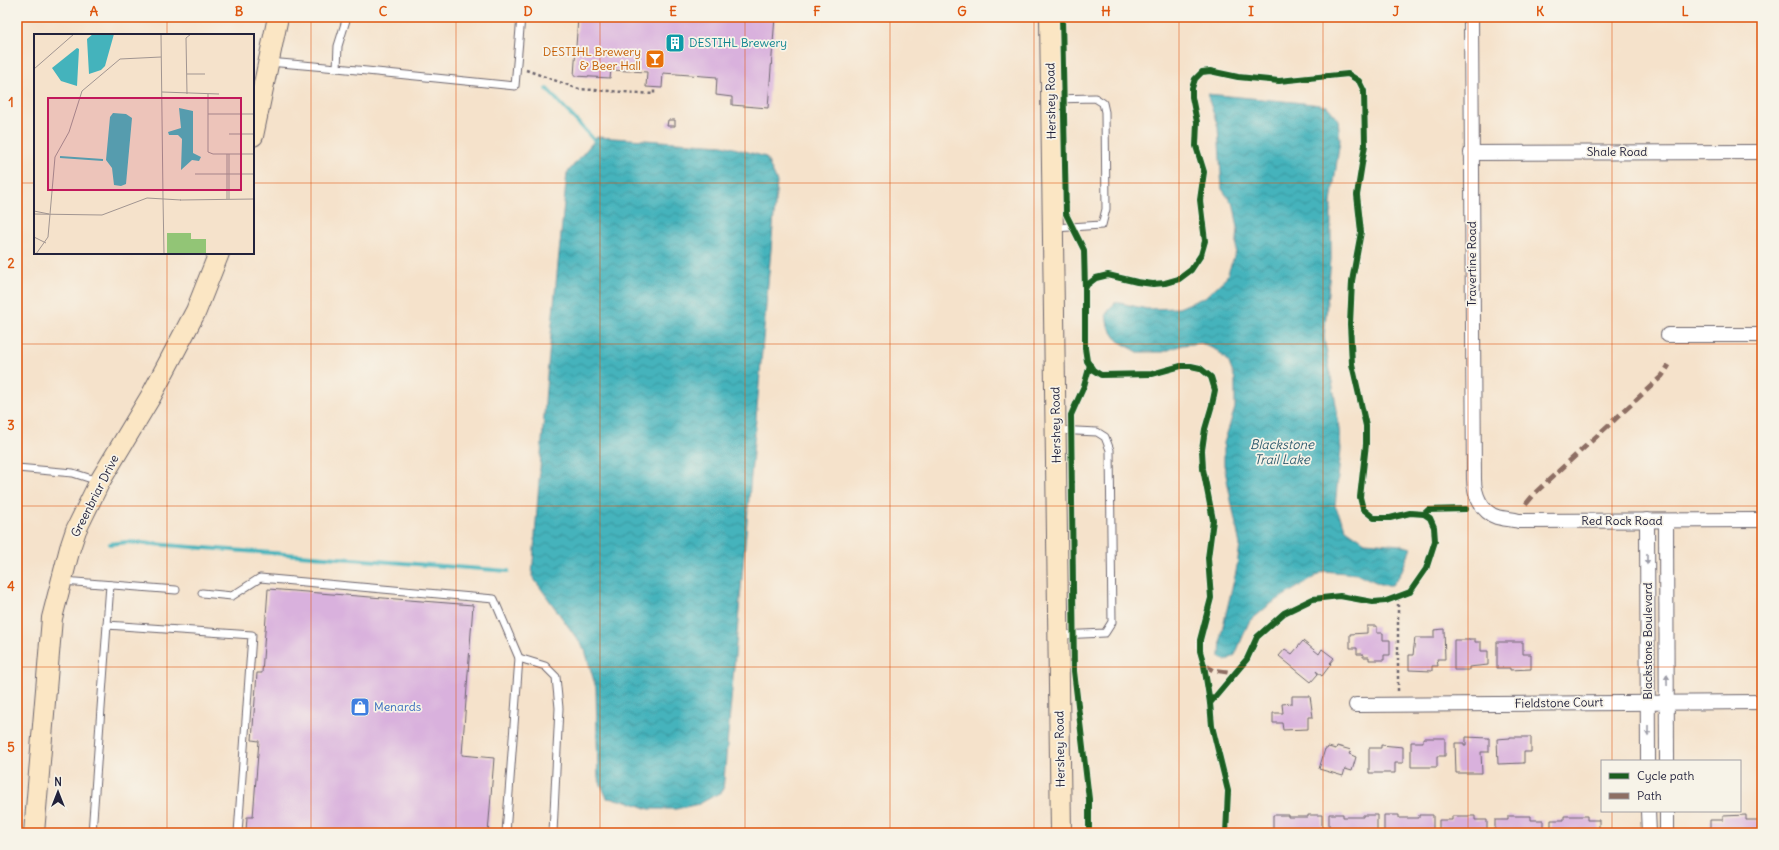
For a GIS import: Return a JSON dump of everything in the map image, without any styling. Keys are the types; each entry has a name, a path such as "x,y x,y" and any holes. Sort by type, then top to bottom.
{"street":[{"path":"254,131 278,17"},
{"name":"Hershey Road","path":"1050,17 1061,833"},
{"name":"Travertine Road","path":"1471,17 1474,485 1477,499 1485,508"},
{"name":"Shale Road","path":"1472,153 1762,152"},
{"name":"Greenbriar Drive","path":"34,833 52,618 60,581 76,530 100,481 151,396 196,311 219,254"},
{"path":"1668,335 1762,335"},
{"name":"Red Rock Road","path":"1485,508 1496,517 1519,521 1762,520"},
{"name":"Blackstone Boulevard","path":"1647,520 1648,760"},
{"name":"Blackstone Boulevard","path":"1666,520 1667,760"},
{"name":"Fieldstone Court","path":"1356,705 1762,702"},
{"path":"1648,812 1648,833"},
{"path":"1667,812 1667,833"}],"lane":[{"path":"337,68 338,46 347,17"},
{"path":"269,62 515,86 521,17"},
{"path":"1051,99 1094,98 1103,103 1106,112 1106,209 1102,225 1053,228"},
{"path":"1056,430 1097,432 1106,437 1110,450 1112,622 1106,633 1059,635"},
{"path":"17,468 73,473 100,481"},
{"path":"202,593 232,596 260,578 494,599 518,658 506,833"},
{"path":"60,581 176,590"},
{"path":"92,833 110,584"},
{"path":"107,625 252,635 238,833"},
{"path":"518,658 545,666 556,677 559,708 553,833"}],"path":[{"path":"517,67 579,89 654,94 654,88"},
{"path":"1398,598 1398,705"}],"water":[{"name":"Blackstone Trail Lake","path":"1207,94 1327,106 1338,119 1340,140 1331,203 1331,259 1324,337 1337,410 1341,449 1335,506 1346,529 1365,542 1401,545 1411,548 1400,575 1392,585 1383,585 1357,574 1324,571 1269,605 1249,622 1235,655 1226,661 1220,657 1221,634 1236,572 1240,545 1224,465 1224,443 1235,408 1235,379 1229,363 1218,351 1201,343 1182,345 1163,352 1138,352 1118,341 1108,326 1106,314 1116,302 1147,309 1179,308 1205,297 1226,278 1236,252 1238,228 1234,206 1222,189 1218,127"},
{"path":"597,137 723,145 766,157 777,182 723,791 699,804 676,809 649,809 627,801 607,798 598,778 596,688 585,650 532,576 547,375 567,173"}],"building":[{"name":"DESTIHL Brewery","path":"578,17 775,17 768,108 732,105 732,97 716,95 717,77 663,73 662,88 646,87 647,72 611,70 610,78 574,76"},
{"path":"668,120 675,120 675,126 667,126"},
{"name":"Menards","path":"268,589 473,605 462,755 494,758 488,833 252,833 246,831 247,817 253,817 259,741 252,740 257,673 262,673"},
{"path":"1367,626 1377,626 1377,633 1383,633 1383,640 1390,640 1390,655 1384,655 1384,660 1369,660 1369,657 1363,657 1363,654 1357,654 1357,648 1350,648 1350,634 1367,633"},
{"path":"1444,629 1445,659 1437,659 1438,666 1432,666 1432,671 1409,670 1409,655 1413,655 1415,638 1434,638 1434,630"},
{"path":"1475,639 1475,642 1481,642 1481,651 1488,651 1488,665 1469,667 1469,670 1454,670 1454,640"},
{"path":"1303,641 1319,654 1322,649 1334,658 1322,676 1316,671 1318,674 1311,682 1279,656 1285,649 1292,654"},
{"path":"1497,642 1523,642 1523,654 1531,654 1531,669 1510,670 1510,668 1497,668"},
{"path":"1292,696 1310,696 1313,717 1308,717 1308,729 1283,730 1282,723 1273,723 1273,713 1283,713 1282,704 1292,703"},
{"path":"1466,737 1489,738 1489,752 1481,752 1482,773 1456,773 1455,743 1464,743 1464,745 1466,745"},
{"path":"1510,737 1531,737 1531,752 1524,752 1524,763 1498,764 1497,739"},
{"path":"1423,738 1445,738 1445,756 1437,756 1437,767 1411,767 1411,742 1423,742"},
{"path":"1381,745 1403,747 1403,763 1395,763 1395,773 1369,773 1369,748 1381,748"},
{"path":"1337,746 1351,750 1349,754 1356,757 1352,771 1345,769 1343,776 1319,769 1325,749 1328,747 1336,749"},
{"path":"1329,814 1343,814 1343,817 1377,815 1377,833 1329,833"},
{"path":"1273,815 1308,817 1308,815 1322,815 1322,833 1273,833"},
{"path":"1384,815 1399,815 1399,818 1419,818 1419,815 1433,815 1433,833 1384,833"},
{"path":"1746,815 1746,820 1758,820 1758,833 1710,833 1710,820 1723,820 1723,816"},
{"path":"1452,816 1475,816 1475,820 1487,820 1487,833 1439,833 1439,820 1452,820"},
{"path":"1508,816 1531,816 1531,820 1543,820 1543,833 1495,833 1495,820 1508,820"},
{"path":"1564,816 1587,816 1587,820 1599,820 1599,833 1551,833 1551,820 1564,820"}],"waterway":[{"path":"547,89 594,140"},
{"path":"110,544 127,542 508,571"}],"marked path":[{"path":"1526,504 1536,492 1662,376 1669,365"},
{"path":"1204,665 1213,670 1235,673"}],"cycle path":[{"path":"1062,17 1066,214 1084,250 1085,289"},
{"path":"1226,833 1228,791 1212,726 1204,665 1200,651 1200,640 1211,598 1208,558 1213,520 1203,469 1202,450 1205,429 1215,390 1211,377 1200,368 1191,366 1181,366 1152,374 1101,375 1093,370 1087,361 1085,348 1085,289 1087,285 1096,278 1108,275 1137,282 1153,284 1165,283 1179,279 1191,270 1201,255 1205,241 1200,200 1204,172 1196,146 1197,122 1192,97 1192,88 1195,79 1202,72 1210,71 1238,77 1279,81 1348,74 1359,81 1364,91 1365,145 1357,195 1361,232 1352,281 1350,324 1352,364 1366,426 1366,444 1360,497 1363,509 1374,518 1390,518 1410,513 1424,514 1428,510 1466,509"},
{"path":"1089,833 1089,799 1074,671 1071,415 1084,386 1090,365"},
{"path":"1210,703 1247,659 1257,637 1284,613 1313,599 1340,596 1373,602 1386,601 1410,592 1426,569 1435,541 1434,527 1430,518 1424,514"}],"place":[{"name":"DESTIHL Brewery","path":"675,43"},
{"name":"DESTIHL Brewery & Beer Hall","path":"655,59"},
{"name":"Menards","path":"360,707"}]}
